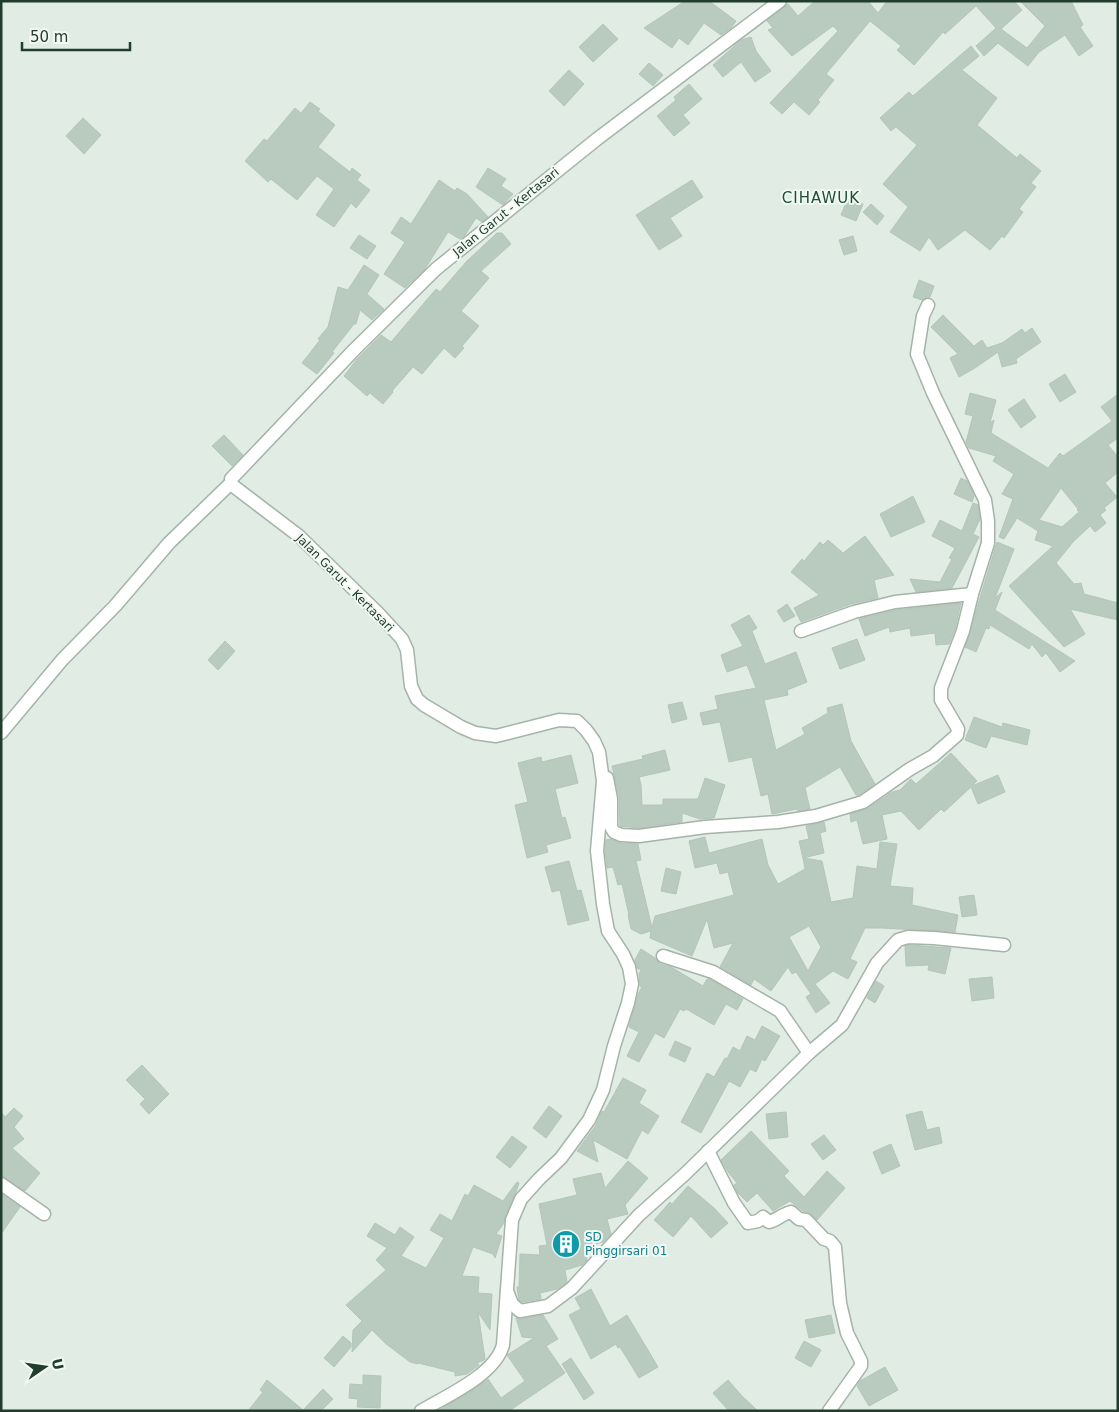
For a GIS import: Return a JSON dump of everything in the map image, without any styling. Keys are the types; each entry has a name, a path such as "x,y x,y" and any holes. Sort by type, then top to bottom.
{"street":[{"name":"Jalan Garut - Kertasari","path":"421,1411 463,1387 498,1359 503,1345 512,1220 521,1199 562,1158 589,1120 603,1090 614,1046 628,1003 632,984 629,967 608,931 602,904 597,851 603,781 599,752 590,736 577,721 559,720 496,736 488,736 460,727 424,705 417,699 411,686 409,658 402,639 300,536 231,482 241,467 286,423 354,350 436,269 598,139 780,1"},
{"path":"599,752 611,799 611,827 614,832 621,835 639,836 792,820 816,816 863,802 932,756 957,735 958,729 941,700 941,688 962,632 988,543 988,521 985,500 933,393 917,354 923,316 928,304"},
{"path":"1,733 62,660 115,606 169,543 231,482"},
{"path":"800,631 854,612 895,602 972,594"},
{"path":"507,1291 512,1304 520,1311 548,1306 572,1288 638,1215 708,1151 809,1053 842,1025 877,963 898,940 908,937 934,938 1004,945"},
{"path":"664,956 713,972 780,1011 809,1053"},
{"path":"708,1151 734,1203 748,1223 758,1221 763,1217 769,1222 784,1213 791,1212 799,1219 806,1220 824,1240 830,1241 836,1247 840,1303 847,1333 861,1361 861,1366 830,1411"},
{"path":"1,1184 44,1214"}],"building":[{"path":"685,1 709,1 736,21 731,28 721,35 704,23 688,45 679,38 672,48 644,28"},
{"path":"815,1 868,1 878,13 887,1 1014,1 1022,10 1001,29 1027,48 1045,26 1020,1 1071,1 1083,25 1080,27 1093,46 1079,56 1065,35 1039,52 1028,66 998,43 984,56 976,46 996,28 976,6 945,34 943,32 914,65 897,50 901,46 870,21 826,74 834,80 809,115 794,102 782,114 770,103 838,31 833,26 792,56 768,30 773,28 767,21 788,4 798,16"},
{"path":"603,24 618,39 593,62 579,47"},
{"path":"751,37 756,51 771,71 755,82 741,62 723,77 713,65 741,40"},
{"path":"971,46 979,56 962,70 997,98 977,125 1017,158 1020,154 1041,171 1031,183 1036,187 1019,209 1023,212 1004,238 1002,236 990,250 965,230 938,250 929,237 920,251 890,232 908,207 883,184 917,145 896,127 891,131 880,118 909,92 913,96"},
{"path":"649,63 663,75 653,86 639,74"},
{"path":"569,70 584,84 564,106 549,91"},
{"path":"689,84 702,99 683,115 690,123 674,136 657,116 676,100 674,97"},
{"path":"310,102 320,109 318,111 335,125 318,147 350,172 352,168 361,175 357,180 370,190 356,208 351,203 334,227 316,215 334,189 317,176 297,200 271,179 268,182 245,161 264,139 267,141 295,108 301,113"},
{"path":"83,118 101,135 84,154 66,136"},
{"path":"488,168 506,179 501,186 513,194 503,205 476,187"},
{"path":"439,180 455,191 457,188 467,194 488,217 482,222 476,218 465,235 460,239 448,232 425,269 405,288 384,274 405,242 391,233 401,217 411,224"},
{"path":"692,180 703,197 670,218 682,236 659,250 636,215"},
{"path":"848,198 863,204 856,221 841,215"},
{"path":"871,204 884,216 877,225 863,212"},
{"path":"497,233 502,233 511,244 481,271 489,278 461,311 479,326 462,346 464,348 455,358 444,348 422,374 413,367 383,404 370,393 367,396 344,376 357,359 381,335 391,342 436,289 440,292 467,261"},
{"path":"359,235 376,246 367,259 350,248"},
{"path":"853,236 857,251 844,255 839,240"},
{"path":"364,265 379,275 367,294 384,309 372,320 360,310 356,324 354,324 332,352 334,353 317,374 302,363 328,327 338,287 348,290"},
{"path":"919,280 934,286 930,297 922,300 913,297"},
{"path":"943,315 974,346 982,340 987,348 1002,343 1022,329 1025,333 1032,328 1041,342 1016,359 1017,363 1002,367 998,352 959,377 950,358 958,354 931,327"},
{"path":"1065,374 1076,392 1060,402 1049,384"},
{"path":"970,393 996,400 990,423 994,420 991,433 1048,468 1060,453 1063,456 1112,421 1101,407 1118,394 1118,438 1108,445 1118,457 1118,472 1105,483 1117,497 1104,508 1106,510 1100,515 1106,523 1095,532 1090,526 1073,542 1056,563 1074,584 1081,583 1084,594 1118,603 1118,620 1070,609 1085,634 1064,647 1009,586 1053,546 1035,540 1038,531 1017,518 1004,539 999,537 1013,499 1002,494 1014,474 993,461 996,456 969,448 966,442 973,416 965,414","holes":["1061,488 1079,512 1062,527 1039,520"]},
{"path":"1024,399 1036,417 1021,428 1008,410"},
{"path":"224,435 243,455 232,466 212,446"},
{"path":"961,478 967,481 974,496 972,502 954,494"},
{"path":"913,496 925,522 891,537 880,514"},
{"path":"973,503 978,505 980,519 973,534 979,537 952,588 916,592 910,579 940,582 952,559 949,558 955,548 932,536 940,520 962,531"},
{"path":"865,536 894,575 874,580 878,598 851,604 801,622 794,608 819,595 791,572 802,559 804,561 820,542 823,545 828,540 843,553"},
{"path":"997,542 1014,549 995,598 1002,592 995,610 1075,661 1060,672 1046,653 1042,657 1032,644 1029,649 990,625 989,629 986,628 976,652 965,647"},
{"path":"961,603 955,629 949,644 936,645 935,633 911,636 910,628 890,632 889,627 865,636 859,619 896,610"},
{"path":"787,604 795,616 784,622 777,611"},
{"path":"749,615 757,628 752,631 765,664 796,652 807,682 787,690 788,695 764,700 776,750 805,734 802,728 828,713 827,708 842,704 851,741 875,784 859,795 856,795 840,767 805,788 810,809 798,811 797,809 772,814 768,794 761,796 752,757 729,762 720,722 703,725 700,713 718,709 715,696 756,688 747,665 727,672 721,655 743,646 731,625"},
{"path":"857,639 865,660 840,669 832,648"},
{"path":"225,641 235,651 218,670 208,660"},
{"path":"682,702 687,719 672,723 668,705"},
{"path":"974,717 1002,727 1003,723 1030,730 1027,745 991,736 986,748 965,740"},
{"path":"665,750 670,770 639,777 642,805 663,805 663,799 698,799 705,778 725,785 714,818 700,819 682,813 682,822 639,828 620,826 619,796 612,766 643,759 642,756"},
{"path":"951,753 977,781 972,786 998,775 1005,792 978,804 971,787 944,812 941,809 919,830 901,811 882,815 887,839 863,844 857,820 851,822 850,814 867,809 892,792 900,790 911,779 916,784"},
{"path":"571,755 578,783 555,789 562,818 565,817 571,838 546,845 548,852 527,858 515,805 528,802 518,763 541,757 542,762"},
{"path":"824,822 826,831 820,833 824,853 803,858 799,841 809,839 806,826"},
{"path":"705,837 709,853 762,839 768,865 778,884 805,869 803,858 822,861 831,902 853,898 857,866 877,869 880,842 897,844 890,886 913,888 912,905 958,915 955,932 865,928 850,959 857,962 848,979 833,971 815,984 830,1003 816,1013 806,997 811,994 796,972 792,974 788,967 771,991 754,979 751,985 720,967 733,943 714,948 707,919 692,956 650,938 651,931 641,934 631,929 622,884 618,885 613,867 607,868 606,840 638,844 641,860 636,861 652,928 655,916 734,895 728,872 720,874 717,863 695,868 689,841","holes":["809,926 821,947 808,971 789,937"]},
{"path":"569,861 577,891 581,890 589,920 568,925 560,890 552,892 545,867"},
{"path":"666,868 681,872 676,894 661,891"},
{"path":"974,895 977,915 962,917 959,897"},
{"path":"905,946 951,948 945,974 928,970 929,965 906,966"},
{"path":"641,949 655,958 660,964 671,967 703,986 707,979 710,979 743,999 737,1010 726,1004 714,1025 686,1009 684,1011 680,1009 664,1038 655,1033 639,1062 627,1056 639,1032 629,1027 638,994 642,987 640,986 639,974 641,970 637,968 635,960"},
{"path":"992,977 994,998 972,1001 969,979"},
{"path":"876,981 884,986 875,1003 867,998"},
{"path":"762,1026 780,1036 765,1061 762,1059 756,1072 750,1069 740,1087 729,1081 701,1133 681,1122 707,1073 714,1077 733,1047 740,1051 747,1036 755,1040"},
{"path":"675,1041 691,1048 685,1062 669,1055"},
{"path":"142,1065 169,1094 149,1114 140,1104 145,1099 126,1080"},
{"path":"623,1078 646,1090 639,1103 659,1116 648,1134 642,1130 627,1159 593,1140 598,1162 577,1151 596,1125 602,1111 604,1112"},
{"path":"549,1106 562,1116 546,1138 533,1128"},
{"path":"14,1108 23,1116 14,1127 24,1139 12,1148 40,1173 25,1191 1,1176 1,1112 5,1117"},
{"path":"922,1111 927,1130 939,1127 942,1143 915,1150 906,1115"},
{"path":"786,1112 788,1137 769,1139 766,1114"},
{"path":"751,1131 789,1171 784,1176 804,1197 827,1171 845,1188 817,1220 790,1201 773,1211 757,1193 747,1202 737,1192 734,1185 737,1183 721,1160"},
{"path":"824,1135 836,1150 823,1160 811,1144"},
{"path":"512,1136 527,1147 510,1168 496,1157"},
{"path":"891,1144 900,1166 882,1174 873,1152"},
{"path":"628,1161 648,1178 625,1205 628,1214 607,1219 611,1234 603,1242 583,1247 587,1260 582,1265 565,1270 567,1282 557,1289 540,1293 541,1299 522,1302 519,1300 517,1287 519,1287 520,1254 540,1255 539,1246 547,1245 539,1204 577,1195 573,1179 601,1173 605,1188"},
{"path":"517,1182 519,1183 504,1223 496,1234 502,1236 495,1258 493,1254 473,1247 462,1276 479,1277 478,1293 492,1294 490,1330 478,1312 485,1359 477,1363 479,1365 467,1374 455,1376 455,1372 410,1362 385,1343 372,1330 352,1352 353,1330 362,1321 346,1305 386,1270 376,1260 387,1248 367,1236 375,1223 395,1235 400,1227 414,1237 401,1256 426,1268 444,1238 430,1230 440,1214 452,1221 465,1194 468,1196 474,1185 503,1201"},
{"path":"688,1186 714,1208 728,1223 711,1238 691,1216 673,1237 654,1220"},
{"path":"1,1194 20,1207 1,1234"},
{"path":"591,1289 610,1326 627,1315 658,1367 639,1378 620,1347 618,1348 616,1344 591,1359 569,1315 581,1309 575,1298"},
{"path":"543,1315 558,1339 546,1346 565,1373 509,1411 438,1411 488,1379 501,1398 525,1381 507,1355 534,1338 522,1337 516,1318 521,1319"},
{"path":"831,1315 835,1333 809,1338 805,1320"},
{"path":"343,1336 351,1343 351,1347 334,1367 324,1358"},
{"path":"804,1341 821,1350 811,1367 795,1358"},
{"path":"571,1358 594,1393 584,1400 562,1364"},
{"path":"885,1367 898,1390 869,1406 857,1386 860,1381"},
{"path":"363,1375 381,1376 380,1408 357,1407 358,1399 349,1398 350,1384 363,1385"},
{"path":"267,1380 303,1410 323,1389 333,1399 321,1411 248,1411 263,1392 260,1390"},
{"path":"728,1380 758,1411 729,1411 713,1393"}],"place":[{"name":"SD Pinggirsari 01","path":"566,1244"}],"district":[{"name":"CIHAWUK","path":"821,198"}]}
